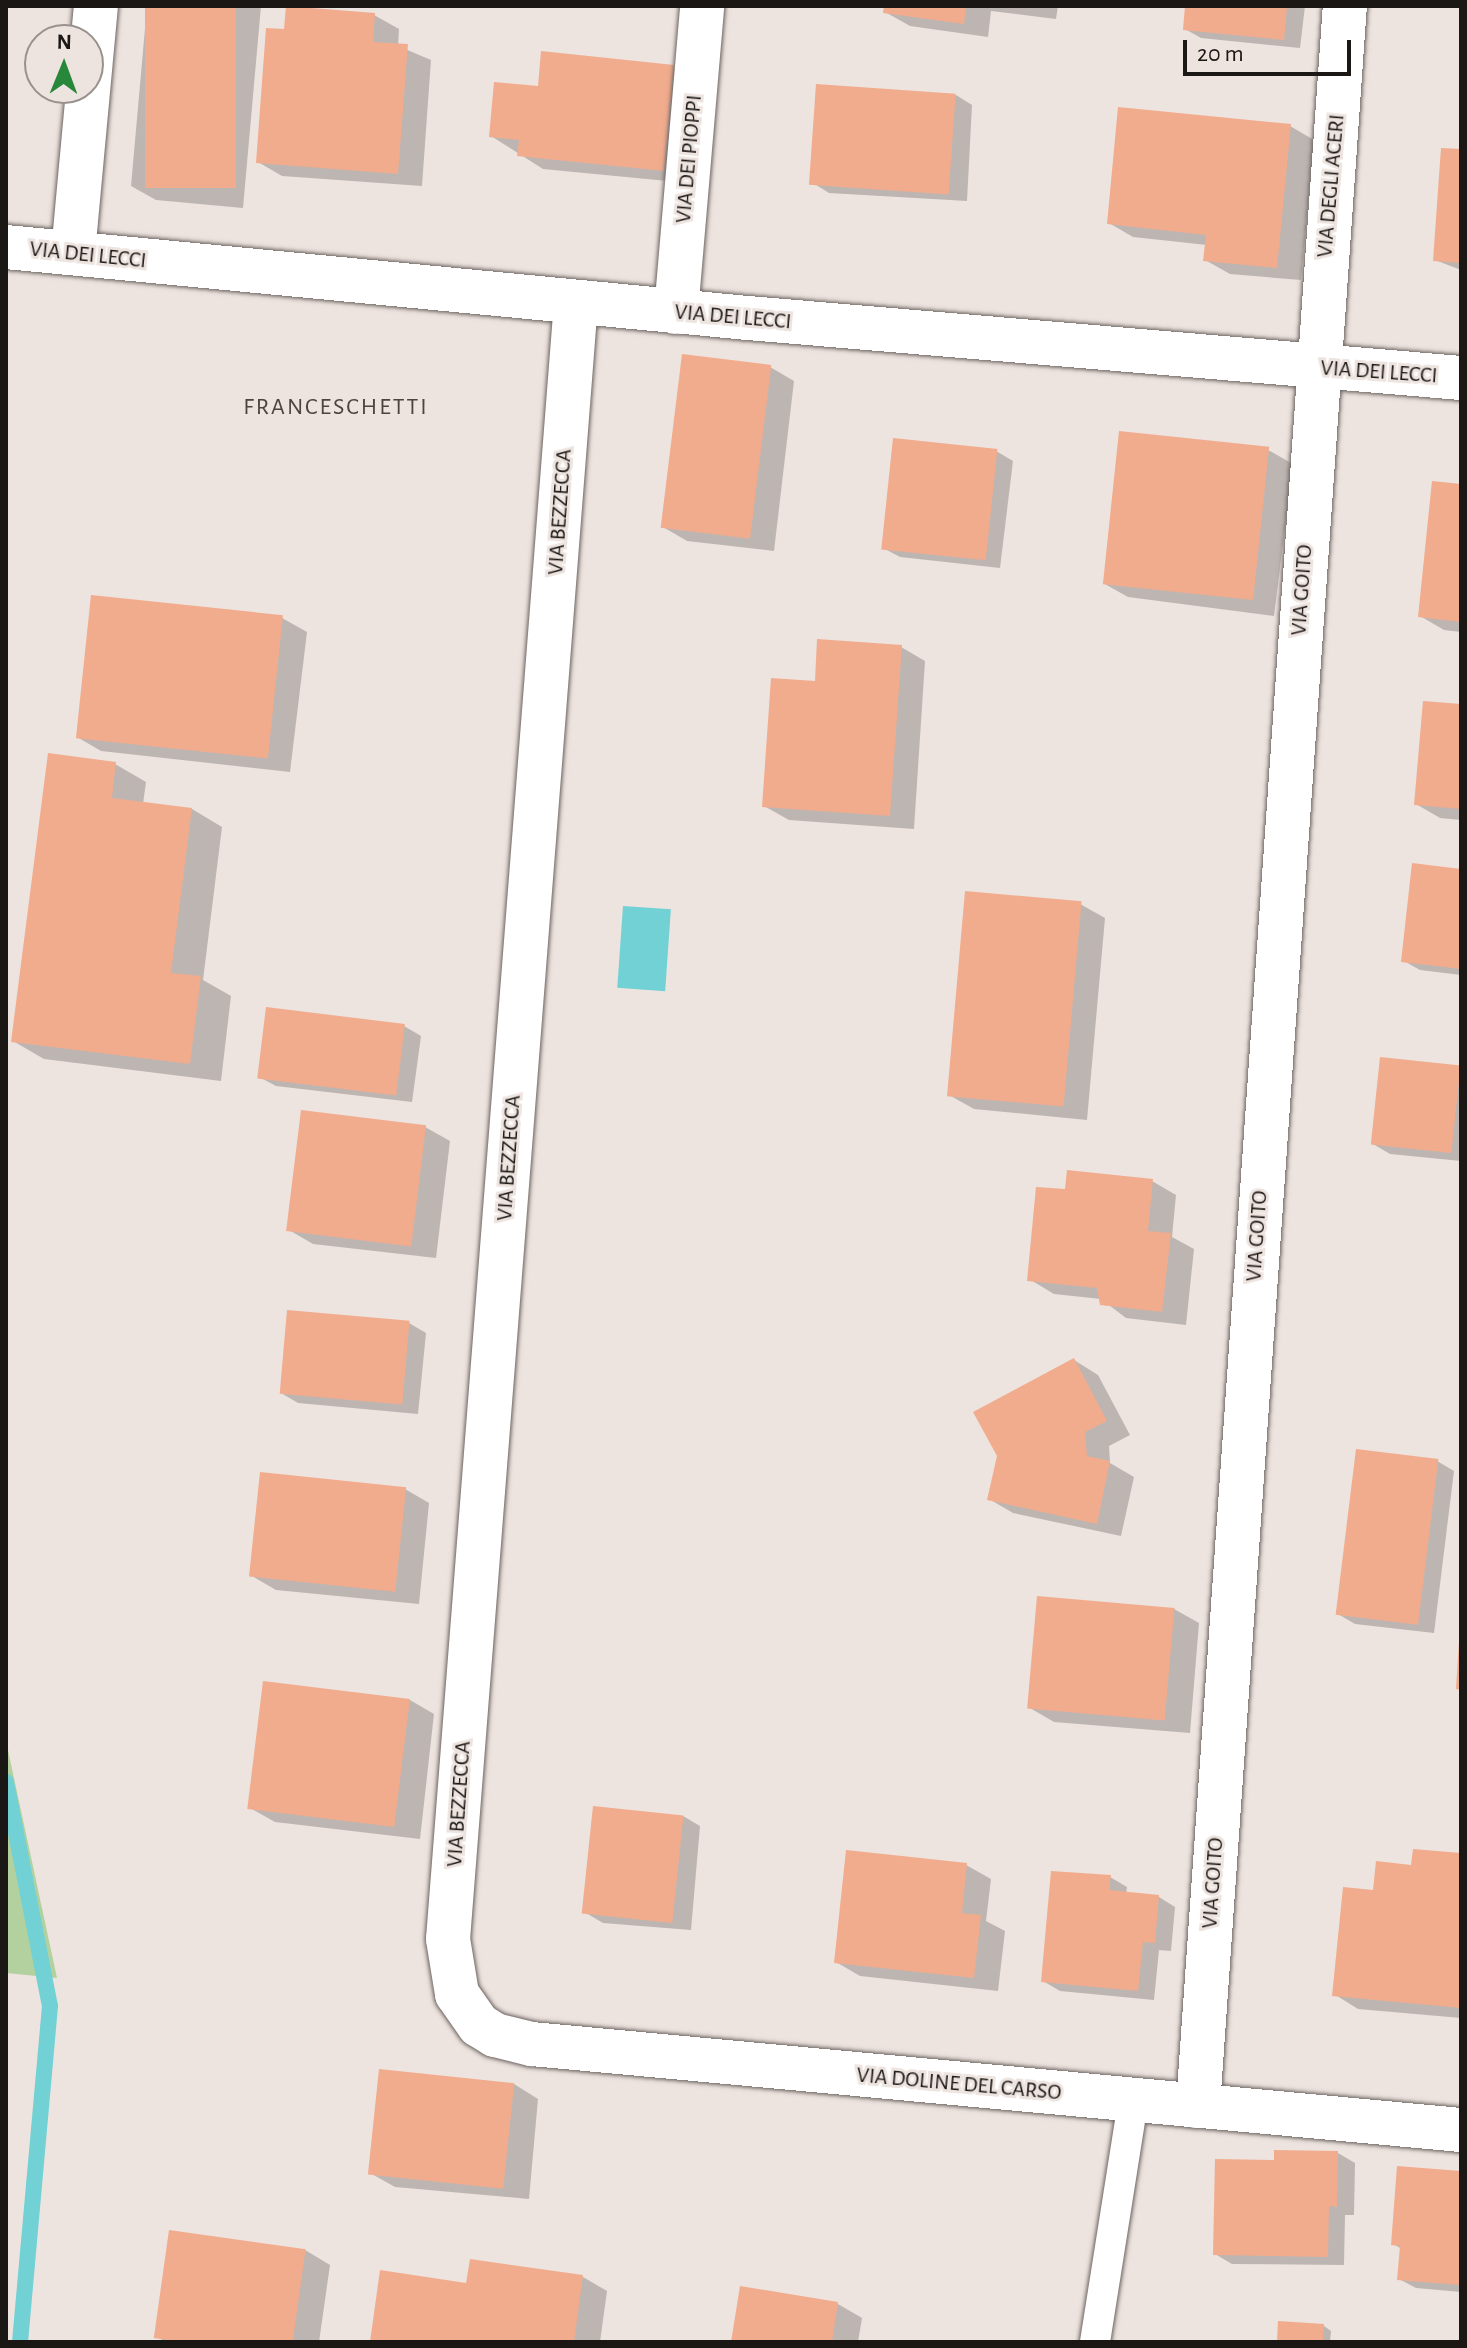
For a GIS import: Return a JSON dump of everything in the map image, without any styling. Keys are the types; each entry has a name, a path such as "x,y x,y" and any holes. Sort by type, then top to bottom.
{"street":[{"path":"73,253 96,6"},
{"name":"VIA DEI PIOPPI","path":"676,312 702,6"},
{"name":"VIA DEGLI ACERI","path":"1317,367 1345,6"},
{"name":"VIA DEI LECCI","path":"6,247 676,312 1461,378"},
{"name":"VIA BEZZECCA","path":"467,2010 450,1974 448,1939 576,302"},
{"name":"VIA GOITO","path":"1198,2106 1317,367"},
{"name":"VIA DOLINE DEL CARSO","path":"467,2010 495,2035 532,2044 1461,2130"}],"lane":[{"path":"1095,2342 1133,2101"}],"green space":[{"path":"6,1741 57,1978 6,1973"}],"water":[{"path":"623,906 671,909 665,991 617,988"}],"building":[{"path":"145,6 236,6 236,188 145,188"},
{"path":"286,6 375,13 373,42 408,44 398,174 256,163 266,28 284,29"},
{"path":"884,6 966,6 964,24 883,13"},
{"path":"1185,6 1287,6 1284,40 1183,30"},
{"path":"541,51 674,65 664,171 517,156 519,140 489,137 494,82 538,86"},
{"path":"816,84 956,94 949,195 809,185"},
{"path":"1118,107 1291,124 1277,268 1203,261 1206,235 1107,224"},
{"path":"1441,148 1461,149 1461,263 1433,261"},
{"path":"682,354 771,365 750,539 661,528"},
{"path":"1119,431 1269,447 1253,600 1103,584"},
{"path":"893,438 997,449 986,560 881,549"},
{"path":"1432,481 1461,484 1461,622 1418,617"},
{"path":"91,595 283,615 268,758 76,738"},
{"path":"817,639 902,645 890,816 762,807 771,678 815,681"},
{"path":"1423,701 1461,704 1461,809 1414,805"},
{"path":"48,753 116,762 112,798 192,808 171,973 201,976 190,1064 11,1042"},
{"path":"1412,863 1461,869 1461,969 1401,962"},
{"path":"965,891 1082,901 1064,1106 947,1096"},
{"path":"266,1007 405,1024 396,1096 257,1078"},
{"path":"1380,1057 1461,1065 1451,1153 1371,1145"},
{"path":"301,1110 426,1125 411,1246 286,1231"},
{"path":"1067,1170 1153,1179 1148,1231 1171,1233 1162,1312 1100,1305 1097,1288 1027,1281 1036,1187 1065,1189"},
{"path":"287,1310 410,1321 402,1404 280,1394"},
{"path":"1074,1358 1107,1421 1085,1432 1087,1456 1110,1461 1097,1524 987,1500 997,1456 973,1412"},
{"path":"1356,1449 1438,1459 1418,1625 1336,1615"},
{"path":"260,1472 406,1487 395,1592 249,1576"},
{"path":"1037,1596 1174,1608 1165,1721 1027,1709"},
{"path":"1461,1641 1461,1690 1456,1689"},
{"path":"263,1681 410,1699 394,1827 247,1809"},
{"path":"593,1806 684,1816 672,1923 582,1913"},
{"path":"1413,1849 1461,1853 1461,2008 1332,1996 1343,1887 1373,1890 1376,1861 1411,1865"},
{"path":"846,1850 967,1863 962,1913 981,1915 974,1978 834,1963"},
{"path":"1051,1871 1111,1875 1109,1890 1159,1895 1155,1943 1143,1942 1138,1991 1041,1982"},
{"path":"379,2069 514,2083 503,2189 368,2174"},
{"path":"1274,2150 1338,2151 1337,2207 1329,2206 1328,2257 1213,2255 1215,2159 1274,2160"},
{"path":"1397,2166 1461,2171 1461,2285 1397,2280 1400,2246 1391,2245"},
{"path":"169,2230 306,2249 293,2342 183,2342 154,2338"},
{"path":"470,2259 583,2275 574,2342 370,2342 380,2270 466,2283"},
{"path":"740,2286 838,2302 832,2342 731,2342"},
{"path":"1278,2321 1324,2324 1323,2342 1277,2342"}],"waterway":[{"path":"6,1782 50,2006 20,2342"}],"district":[{"name":"FRANCESCHETTI","path":"336,408"}]}
